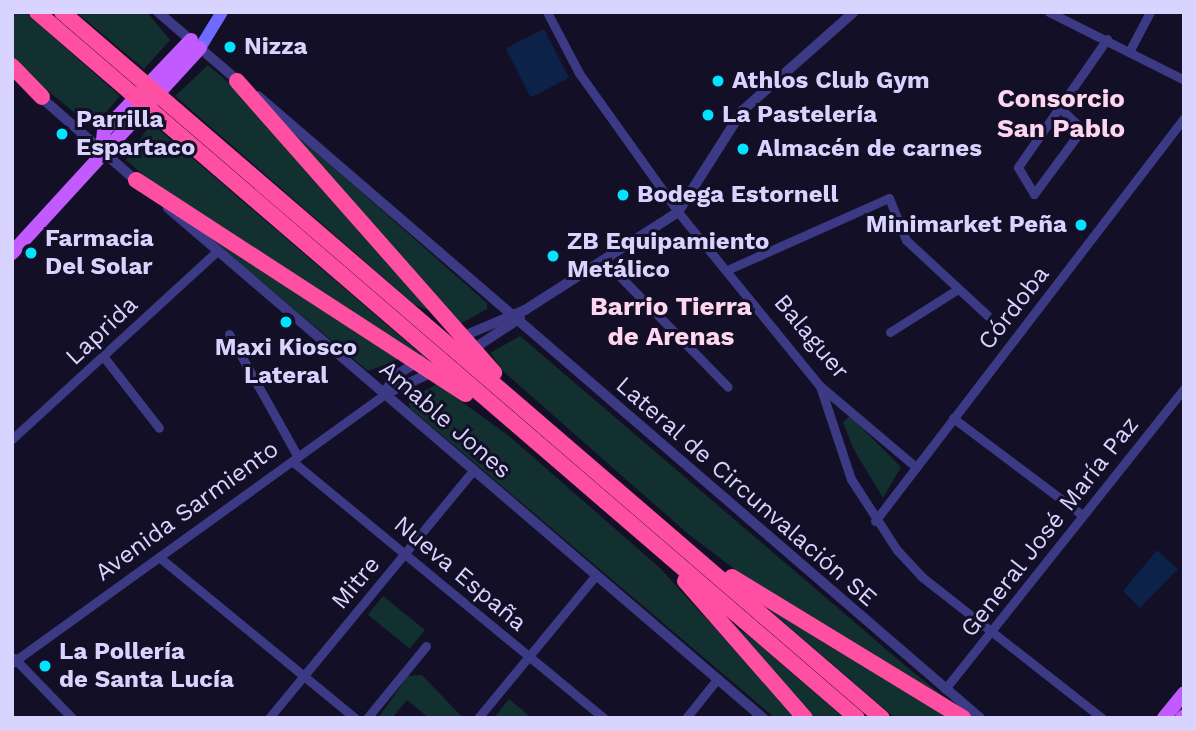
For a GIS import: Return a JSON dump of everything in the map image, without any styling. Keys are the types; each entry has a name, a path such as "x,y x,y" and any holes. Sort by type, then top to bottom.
{"highway":[{"path":"37,12 187,119 424,324 494,378 559,440 882,718"},
{"path":"62,12 176,132 409,333 472,392 603,499 857,718"},
{"path":"12,66 42,97"},
{"path":"237,81 494,378"},
{"path":"136,180 390,344 472,392"},
{"path":"633,525 804,718"},
{"path":"660,527 775,606 963,718"}],"main road":[{"path":"14,247 102,150 120,142 222,12"},
{"path":"1164,718 1184,693"}],"street":[{"name":"Lateral de Circunvalación SE","path":"158,12 980,718"},
{"name":"Balaguer","path":"547,12 579,73 677,212 820,386 916,467"},
{"name":"Avenida Sarmiento","path":"14,660 383,395 517,322 526,310 677,212 742,111 853,12"},
{"path":"1049,12 1130,50 1184,80"},
{"path":"1130,50 1150,12"},
{"path":"1060,108 1082,129 1034,194 1018,167 1107,39"},
{"name":"Amable Jones","path":"12,74 42,97 472,472 763,718"},
{"name":"Córdoba","path":"876,521 1184,118"},
{"path":"727,270 888,198 906,240 988,316"},
{"name":"Laprida","path":"12,439 217,251"},
{"path":"604,260 728,387"},
{"path":"890,332 958,289"},
{"name":"Avenida Sarmiento","path":"383,395 396,375 507,313 526,310"},
{"path":"229,334 295,459"},
{"path":"103,356 159,428"},
{"path":"820,386 851,479 876,521 922,577 1102,718"},
{"name":"General José María Paz","path":"945,689 1184,389"},
{"path":"953,418 1082,515"},
{"name":"Nueva España","path":"295,459 405,554 604,718"},
{"name":"Mitre","path":"269,718 472,472"},
{"path":"159,557 355,718"},
{"path":"478,718 595,576"},
{"path":"367,718 426,646"},
{"path":"14,660 72,718"},
{"path":"685,718 718,678"}],"green space":[{"path":"12,12 25,12 120,96 93,128 12,61"},
{"path":"76,12 147,12 170,40 144,69"},
{"path":"208,65 249,100 433,312 415,305 175,96"},
{"path":"151,123 442,372 173,200 126,160"},
{"path":"284,124 487,303 487,309 460,324"},
{"path":"202,230 400,359 368,371"},
{"path":"520,336 908,668 962,711 758,587 687,533 504,372 490,353"},
{"path":"437,384 509,436 660,568 797,718 775,718 410,408 408,400"},
{"path":"850,416 901,467 883,498 853,448 843,422"},
{"path":"383,596 425,630 410,649 368,615"},
{"path":"758,600 957,718 895,718"},
{"path":"733,624 755,641 844,718 810,718"},
{"path":"422,675 463,718 429,718 407,700 392,718 378,718 408,676"},
{"path":"509,699 520,708 532,718 494,718"}],"water":[{"path":"544,29 569,78 531,98 506,49"},
{"path":"1157,550 1178,569 1140,608 1123,591"}],"place":[{"name":"Nizza","path":"230,47"},
{"name":"Athlos Club Gym","path":"718,81"},
{"name":"La Pastelería","path":"708,115"},
{"name":"Parrilla Espartaco","path":"62,134"},
{"name":"Almacén de carnes","path":"743,149"},
{"name":"Bodega Estornell","path":"623,195"},
{"name":"Minimarket Peña","path":"1081,225"},
{"name":"Farmacia Del Solar","path":"31,253"},
{"name":"ZB Equipamiento Metálico","path":"553,256"},
{"name":"Maxi Kiosco Lateral","path":"286,322"},
{"name":"La Pollería de Santa Lucía","path":"45,666"}],"district":[{"name":"Consorcio San Pablo","path":"1061,114"},
{"name":"Barrio Tierra de Arenas","path":"671,322"}]}
